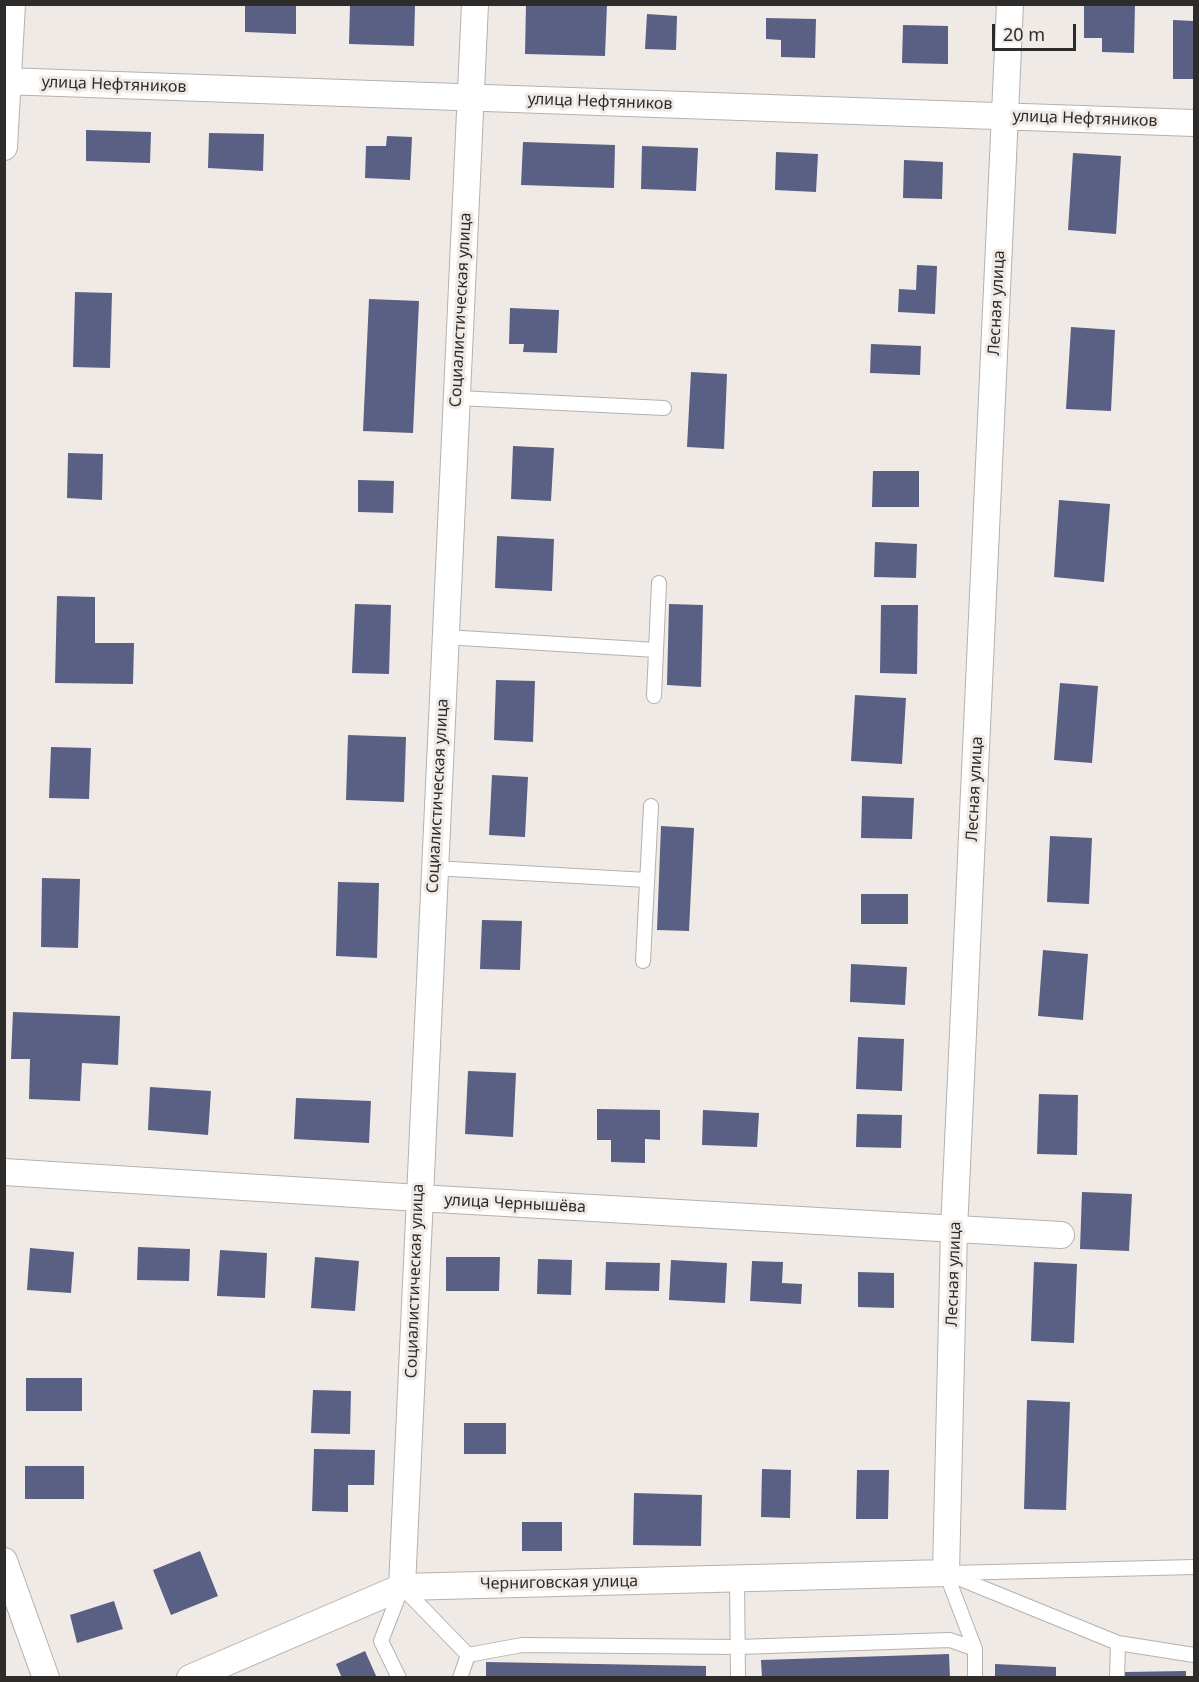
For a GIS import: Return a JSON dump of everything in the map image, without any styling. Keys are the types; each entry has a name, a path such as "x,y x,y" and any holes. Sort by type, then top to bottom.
{"street":[{"path":"4,147 12,4"},
{"name":"Социалистическая улица","path":"402,1587 475,4"},
{"name":"Лесная улица","path":"946,1573 954,1230 1010,4"},
{"name":"улица Нефтяников","path":"6,81 1194,123"},
{"name":"улица Чернышёва","path":"4,1172 1061,1235"},
{"path":"4,1562 46,1677"},
{"name":"Черниговская улица","path":"190,1677 402,1587 946,1573"}],"lane":[{"path":"458,398 664,408"},
{"path":"654,696 659,583"},
{"path":"445,637 656,650"},
{"path":"643,961 651,806"},
{"path":"434,868 647,880"},
{"path":"946,1573 1194,1567"},
{"path":"946,1573 1118,1643 1194,1655"},
{"path":"946,1573 975,1650 975,1677"},
{"path":"737,1579 738,1677"},
{"path":"399,1677 381,1641 402,1587 468,1655"},
{"path":"468,1655 522,1645 738,1647 950,1640 975,1650"},
{"path":"1117,1677 1118,1643"},
{"path":"460,1677 468,1655"}],"building":[{"path":"245,4 296,4 296,34 245,32"},
{"path":"350,4 415,6 414,46 349,44"},
{"path":"526,4 607,4 605,56 525,54"},
{"path":"1084,4 1135,4 1134,53 1102,52 1102,38 1084,38"},
{"path":"647,14 677,16 676,50 645,49"},
{"path":"766,18 816,19 815,58 781,57 781,40 766,39"},
{"path":"1173,20 1194,21 1194,79 1173,79"},
{"path":"903,25 948,26 948,64 902,63"},
{"path":"86,130 151,132 150,163 86,161"},
{"path":"209,133 264,134 263,171 208,168"},
{"path":"387,136 412,137 410,180 365,178 366,146 386,146"},
{"path":"523,142 615,145 614,188 521,185"},
{"path":"642,146 698,148 696,191 641,189"},
{"path":"776,152 818,154 816,192 775,190"},
{"path":"1073,153 1121,156 1116,234 1068,230"},
{"path":"904,160 943,162 942,199 903,198"},
{"path":"917,265 937,266 935,314 898,312 899,289 916,290"},
{"path":"75,292 112,293 110,368 73,367"},
{"path":"369,299 419,301 413,433 363,431"},
{"path":"510,308 559,310 557,353 523,352 524,344 509,344"},
{"path":"1071,327 1115,330 1111,411 1066,409"},
{"path":"871,344 921,346 920,375 870,373"},
{"path":"691,372 727,374 724,449 687,447"},
{"path":"513,446 554,448 551,501 511,499"},
{"path":"68,453 103,454 102,500 67,498"},
{"path":"873,471 919,471 919,507 872,507"},
{"path":"358,480 394,481 393,513 358,512"},
{"path":"1059,500 1110,504 1104,582 1054,577"},
{"path":"497,536 554,539 552,591 495,588"},
{"path":"875,542 917,544 916,578 874,577"},
{"path":"57,596 95,597 95,643 134,643 133,684 55,683"},
{"path":"355,604 391,605 389,674 352,673"},
{"path":"669,604 703,605 701,687 667,685"},
{"path":"881,605 918,605 917,674 880,673"},
{"path":"496,680 535,681 533,742 494,740"},
{"path":"1060,683 1098,686 1092,763 1054,760"},
{"path":"855,695 906,698 902,764 851,761"},
{"path":"348,735 406,737 404,802 346,800"},
{"path":"51,747 91,748 89,799 49,798"},
{"path":"492,775 528,777 525,837 489,835"},
{"path":"862,796 914,798 912,839 861,838"},
{"path":"661,826 694,828 689,931 657,930"},
{"path":"1050,836 1092,838 1089,904 1047,902"},
{"path":"42,878 80,879 78,948 41,947"},
{"path":"338,882 379,883 377,958 336,956"},
{"path":"861,894 908,894 908,924 861,924"},
{"path":"482,920 522,921 520,970 480,969"},
{"path":"1043,950 1088,954 1083,1020 1038,1016"},
{"path":"851,964 907,967 905,1005 850,1002"},
{"path":"13,1012 120,1016 118,1065 82,1063 80,1101 29,1099 30,1059 11,1059"},
{"path":"858,1037 904,1039 902,1091 856,1089"},
{"path":"468,1071 516,1073 513,1137 465,1134"},
{"path":"150,1087 211,1091 208,1135 148,1130"},
{"path":"1039,1094 1078,1095 1077,1155 1037,1154"},
{"path":"296,1098 371,1101 369,1143 294,1139"},
{"path":"597,1109 660,1110 660,1140 645,1139 645,1163 611,1162 611,1140 597,1140"},
{"path":"703,1110 759,1113 757,1147 702,1145"},
{"path":"857,1114 902,1115 901,1148 856,1147"},
{"path":"1082,1192 1132,1194 1129,1251 1080,1249"},
{"path":"138,1247 190,1249 189,1281 137,1280"},
{"path":"30,1248 74,1252 71,1293 27,1290"},
{"path":"220,1250 267,1253 265,1298 217,1296"},
{"path":"315,1257 359,1261 355,1311 311,1308"},
{"path":"446,1257 500,1257 499,1291 446,1291"},
{"path":"538,1259 572,1260 571,1295 537,1294"},
{"path":"671,1260 727,1263 725,1303 669,1300"},
{"path":"752,1261 783,1262 782,1283 802,1284 801,1304 750,1301"},
{"path":"606,1262 660,1263 659,1291 605,1290"},
{"path":"1034,1262 1077,1264 1074,1343 1031,1341"},
{"path":"858,1272 894,1273 894,1308 858,1307"},
{"path":"26,1378 82,1378 82,1411 26,1411"},
{"path":"313,1390 351,1391 350,1434 311,1433"},
{"path":"1027,1400 1070,1402 1066,1510 1024,1509"},
{"path":"464,1423 506,1423 506,1454 464,1454"},
{"path":"314,1449 375,1450 374,1485 348,1485 348,1512 312,1511"},
{"path":"25,1466 84,1466 84,1499 25,1499"},
{"path":"762,1469 791,1470 790,1518 761,1517"},
{"path":"857,1470 889,1470 888,1519 856,1519"},
{"path":"634,1493 702,1495 701,1546 633,1545"},
{"path":"522,1522 562,1522 562,1551 522,1551"},
{"path":"200,1551 218,1596 171,1615 153,1570"},
{"path":"114,1601 123,1629 77,1643 70,1615"},
{"path":"365,1651 377,1678 342,1678 336,1664"},
{"path":"949,1654 950,1678 762,1678 761,1660"},
{"path":"486,1662 706,1666 706,1678 486,1678"},
{"path":"995,1664 1056,1667 1056,1678 995,1678"},
{"path":"1186,1671 1186,1678 1124,1678 1124,1672"}]}
